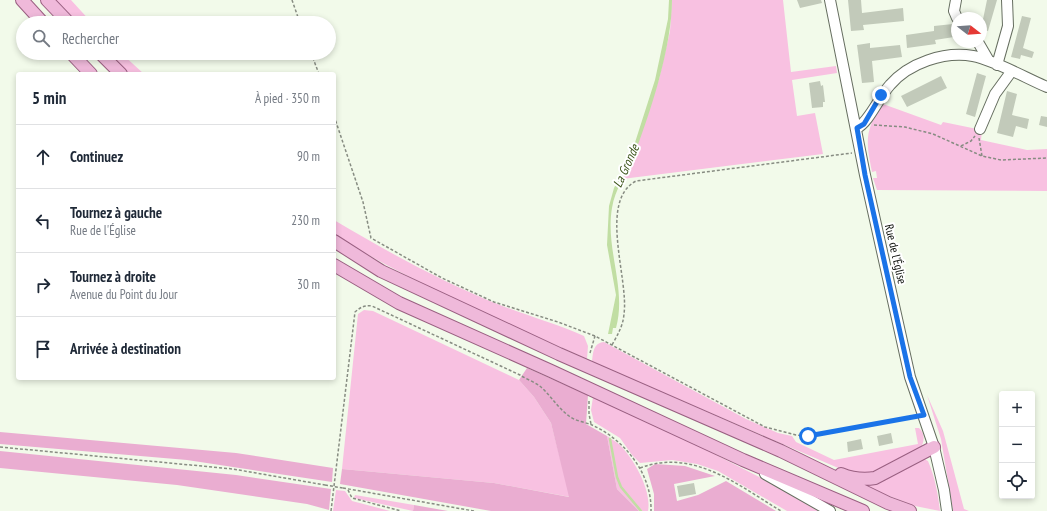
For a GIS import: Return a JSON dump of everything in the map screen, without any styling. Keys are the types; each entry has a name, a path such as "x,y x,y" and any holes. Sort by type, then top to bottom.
{"main road":[{"path":"22,0 37,16"},
{"path":"47,0 63,16"},
{"path":"78,60 89,72"},
{"path":"107,60 119,72"},
{"path":"336,242 381,271 530,341 782,451 851,478 868,480 886,473 934,447"},
{"path":"336,266 399,303 551,371 743,460 863,511"},
{"path":"782,451 888,503 910,511"}],"street":[{"name":"Rue de l'Église","path":"830,0 861,126 865,175 910,377 934,447 944,490 947,511"},
{"path":"954,12 956,0"},
{"path":"993,63 1008,26 1007,0"},
{"path":"982,48 993,63"},
{"path":"861,126 881,95 891,84 910,69 922,63 946,56 974,56 1047,87"},
{"path":"980,129 996,94 1011,72"},
{"path":"743,460 830,511"}],"path":[{"path":"292,0 298,16"},
{"path":"313,60 317,72"},
{"path":"336,122 356,180 371,238 436,275 494,302 558,322 595,336 765,427 783,432 808,436 924,415"},
{"path":"861,126 905,127 933,134 982,156 1001,160 1047,158"},
{"path":"961,146 971,141 980,129"},
{"path":"980,129 978,142 982,156"},
{"path":"612,345 622,328 624,312 624,289 616,226 617,212 625,190 629,185 644,180 856,153"},
{"path":"331,511 355,312 360,307 372,306 520,375 540,387 570,417 591,424 620,442 640,468 651,497 651,511"},
{"path":"590,353 595,336"},
{"path":"589,397 589,414 591,424"},
{"path":"0,447 234,469 474,511"},
{"path":"640,468 654,463 676,462 708,469 781,511"},
{"path":"348,489 352,498 401,511"}],"shaded area":[{"path":"56,0 71,0 86,16 71,16"},
{"path":"672,0 783,0 791,72 836,66 837,73 792,80 797,116 815,113 823,154 622,179 634,153 659,79 670,31"},
{"path":"111,60 129,60 142,72 123,72"},
{"path":"883,104 941,125 943,122 982,130 981,140 1027,150 1047,149 1047,191 877,190 873,178 877,178 876,171 872,172 870,162 868,136 872,121"},
{"path":"336,221 395,255 457,287 500,305 584,336 588,346 587,359 427,286 336,236"},
{"path":"364,310 373,311 519,380 534,397 551,423 570,497 494,483 342,469 358,314"},
{"path":"604,342 746,419 778,433 792,436 796,442 834,460 918,444 915,428 919,428 923,433 923,444 920,450 869,475 850,473 592,362 593,352 596,346"},
{"path":"527,368 588,395 586,424 607,436 617,489 639,511 491,511 340,484 342,469 494,483 569,497 551,423 534,397 519,380"},
{"path":"927,395 943,431 964,509 969,511 953,511 941,439"},
{"path":"593,397 699,446 825,511 787,511 718,471 697,464 672,460 640,463 632,455 620,438 594,422 591,410"},
{"path":"0,432 236,453 333,468 332,482 187,460 0,444"},
{"path":"607,436 620,445 631,458 641,476 645,485 649,503 648,511 639,511 617,489"},
{"path":"0,451 236,475 331,489 329,510 307,504 177,485 0,468"},
{"path":"924,459 928,461 933,473 940,511 915,506 860,485"},
{"path":"655,464 685,466 715,476 674,484 677,501 698,495 726,481 776,511 654,511 654,494 647,469"},
{"path":"336,490 345,491 352,501 390,511 333,511"},
{"path":"355,495 414,505 413,511 354,498"},
{"path":"414,505 448,511 413,511"}],"water":[{"path":"669,0 672,0 671,18 659,80 640,141 613,201 611,238 618,283 619,313 616,328 613,328 612,334 608,334 616,295 607,245 609,206 614,188 631,155 655,80 668,19"}],"building":[{"path":"797,0 821,0 822,3 800,8"},
{"path":"848,0 861,0 862,13 903,8 904,21 863,25 864,30 851,31"},
{"path":"987,0 997,0 988,31 987,12 985,12"},
{"path":"1022,16 1031,18 1023,48 1034,52 1032,58 1021,55 1020,59 1011,57"},
{"path":"951,24 951,37 935,40 936,44 907,48 906,35 934,31 934,26"},
{"path":"870,43 870,48 900,45 902,57 872,61 874,82 862,83 857,45"},
{"path":"977,73 986,76 975,117 966,114"},
{"path":"941,76 947,88 907,107 901,96"},
{"path":"820,81 821,86 823,85 825,102 823,102 823,107 812,108 809,83"},
{"path":"1007,91 1017,94 1012,115 1029,119 1027,129 1016,126 1013,137 997,133"},
{"path":"1041,116 1047,117 1047,127 1039,125"},
{"path":"891,433 893,443 879,446 877,436"},
{"path":"861,439 863,449 848,452 847,442"},
{"path":"694,483 696,494 679,497 677,486"}],"waterway":[{"name":"La Gronde","path":"610,439 617,477 621,487 641,511"}],"route":[{"path":"808,436 924,415 910,377 865,175 857,128 864,124 881,95"}]}
